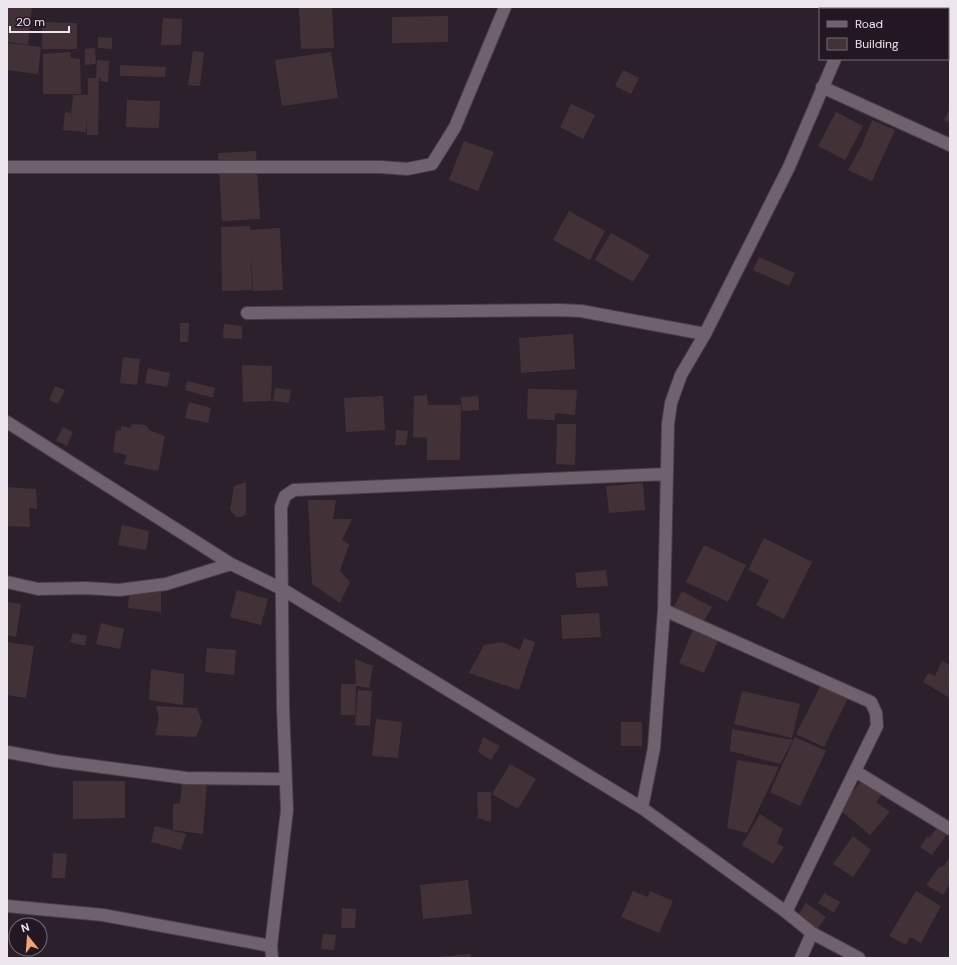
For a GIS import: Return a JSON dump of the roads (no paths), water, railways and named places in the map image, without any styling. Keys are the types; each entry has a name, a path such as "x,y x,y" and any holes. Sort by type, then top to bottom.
{"street":[{"path":"7,167 381,166 407,169 432,164 455,127 505,7"},
{"path":"642,808 654,748 664,610 668,424 671,402 681,375 705,334 789,167 835,60"},
{"path":"822,87 950,145"},
{"path":"247,313 581,311 705,334"},
{"path":"7,422 231,564 282,589 642,808 786,912 812,933 859,958"},
{"path":"7,906 103,915 271,952 287,810 283,707 282,507 285,496 294,490 667,474"},
{"path":"7,582 38,589 86,588 119,590 166,584 231,564"},
{"path":"664,610 871,702 876,713 877,726 854,770 786,912"},
{"path":"7,752 56,761 186,778 286,779"},
{"path":"854,770 950,830"},
{"path":"801,958 812,933"}]}
